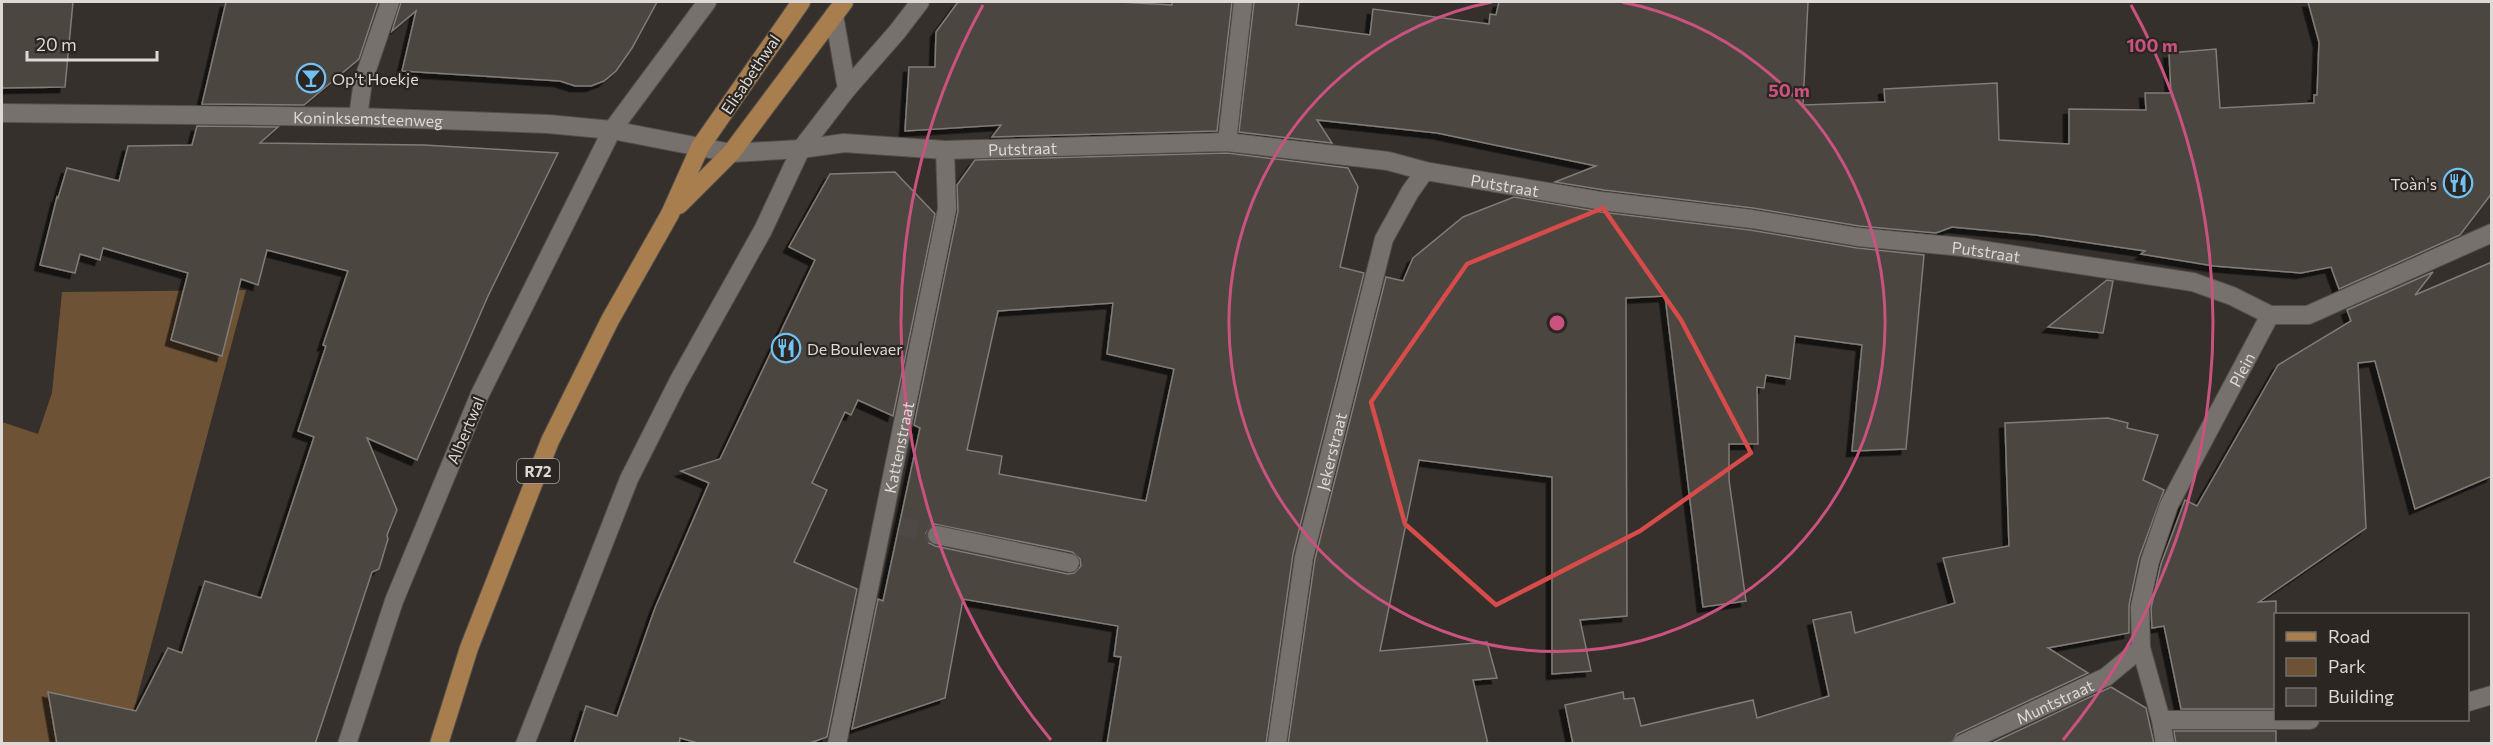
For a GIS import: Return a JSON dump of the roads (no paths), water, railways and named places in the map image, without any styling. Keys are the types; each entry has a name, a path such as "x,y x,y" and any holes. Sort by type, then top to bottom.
{"main road":[{"name":"Elisabethwal","path":"700,147 801,2"},
{"name":"Elisabethwal","path":"731,153 839,8"},
{"name":"R72","path":"439,744 469,648 550,441 610,320 670,214 700,147"},
{"name":"R72","path":"670,214 731,153"}],"street":[{"path":"358,117 363,81 390,2"},
{"path":"612,130 706,2"},
{"path":"525,744 629,478 678,382 763,230 801,149 847,89 920,2"},
{"path":"1227,142 1243,2"},
{"name":"Elisabethwal","path":"839,8 847,89"},
{"name":"Koninksemsteenweg","path":"2,113 358,117 548,124 612,130 731,153"},
{"name":"Albertwal","path":"347,744 394,601 480,394 612,130"},
{"name":"Putstraat","path":"731,153 801,149 844,143 945,150 1227,142 1388,161 1425,171 1602,201 1752,219 1858,237 1962,247 2193,282 2232,296 2270,315"},
{"name":"Kattenstraat","path":"837,744 892,525 947,209 945,150"},
{"name":"Jekerstraat","path":"1277,744 1305,557 1384,239 1410,192 1425,171"},
{"path":"2270,315 2308,315 2492,233"},
{"name":"Plein","path":"2165,744 2161,720 2141,648 2140,606 2150,561 2169,505 2270,315"},
{"path":"937,535 1070,563"},
{"name":"Muntstraat","path":"1962,744 2106,677 2141,648"},
{"path":"2469,702 2492,695"},
{"path":"2161,720 2274,720"}],"tunnel":[{"path":"900,526 937,535"}],"place":[{"name":"Op't Hoekje","path":"311,78"},
{"name":"Toàn's","path":"2458,183"},
{"name":"De Boulevaer","path":"786,348"}]}
